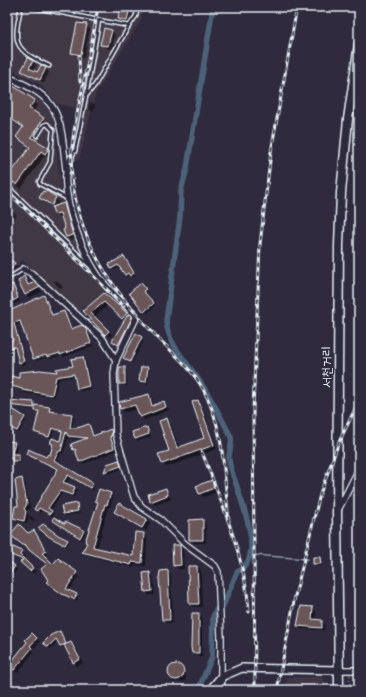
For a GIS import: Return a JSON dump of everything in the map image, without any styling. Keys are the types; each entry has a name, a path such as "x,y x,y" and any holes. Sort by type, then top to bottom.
{"main road":[{"name":"서천거리","path":"339,690 337,512 341,193 348,119 359,44"}],"street":[{"path":"7,77 34,89 52,104 60,122 69,203 86,258 100,278 135,314 136,318 116,360 114,374 116,435 134,496 142,507 161,520 185,544 215,566 219,581 220,604 220,690"},
{"path":"66,172 71,158"},
{"path":"23,269 31,273 102,338 116,360"},
{"path":"337,512 359,469"},
{"path":"210,690 221,677 242,668 359,670"}],"lane":[{"path":"21,7 15,34 17,43 30,57 49,66"},
{"path":"32,7 129,26"},
{"path":"65,14 66,7"},
{"path":"86,96 95,85 136,16 138,7"},
{"path":"71,158 74,151 86,96 99,20"},
{"path":"37,136 44,125 47,124 52,130 50,162 39,182 40,184 63,195 69,203"},
{"path":"7,186 94,269"},
{"path":"7,278 23,269"}],"path":[{"path":"350,670 350,690"}],"shaded area":[{"path":"7,7 143,7 141,20 96,93 79,160 75,161 72,150 80,109 57,104 40,84 7,68"},
{"path":"7,81 34,95 43,102 53,117 61,188 57,195 66,205 82,253 90,270 108,289 81,313 22,260 7,276"},
{"path":"287,677 321,677 324,679 325,690 287,690"}],"building":[{"path":"120,7 130,7 127,21 118,19"},
{"path":"77,23 87,24 81,55 71,53"},
{"path":"104,28 112,30 108,46 100,45"},
{"path":"28,58 33,61 29,68 37,72 41,65 46,68 40,80 21,71"},
{"path":"7,82 35,100 29,108 44,118 31,137 49,148 45,154 41,151 17,185 7,178 7,163 14,169 30,147 16,137 23,127 7,116"},
{"path":"43,191 47,191 56,197 52,205 39,198"},
{"path":"64,203 73,235 66,237 63,230 65,229 60,213 54,214 52,207"},
{"path":"124,256 134,273 130,276 128,273 125,275 118,265 111,269 109,264"},
{"path":"10,260 15,263 7,276 7,264"},
{"path":"24,276 28,285 35,282 40,287 25,295 18,281"},
{"path":"141,283 146,289 143,291 154,303 144,312 129,293"},
{"path":"13,284 18,298 13,301 8,286"},
{"path":"104,293 127,313 122,319 104,302 91,313 109,331 105,335 83,311"},
{"path":"44,295 52,315 64,311 71,329 82,325 86,329 91,343 60,355 60,353 47,357 46,355 33,359 20,321 14,323 24,361 19,363 15,347 7,348 7,342 13,340 7,323 7,312"},
{"path":"128,314 132,318 118,345 112,341"},
{"path":"136,333 142,337 130,362 123,358"},
{"path":"83,357 89,386 77,389 74,374 56,377 52,395 22,390 12,386 13,382 7,381 7,375 19,378 19,372 40,370 57,372 56,369 73,366 71,359"},
{"path":"119,367 125,367 125,384 119,384"},
{"path":"141,367 148,367 146,382 139,381"},
{"path":"149,394 152,406 164,401 166,407 140,417 135,405 120,409 119,402"},
{"path":"7,400 34,402 34,408 7,405"},
{"path":"198,400 214,445 162,464 158,454 169,451 159,421 167,418 177,448 204,438 192,402"},
{"path":"35,405 50,407 49,411 72,414 70,428 77,428 89,424 93,436 111,429 112,436 110,436 114,448 79,462 75,449 73,450 71,444 87,438 68,436 66,432 61,451 59,451 54,460 93,483 90,488 68,475 63,482 75,487 72,495 60,491 48,508 52,511 50,514 39,508 37,511 34,509 58,469 26,454 28,449 46,457 48,454 50,455 53,444 50,443 52,438 60,441 62,431 52,428 49,437 34,432 39,411 35,411"},
{"path":"14,410 25,417 17,431 7,426"},
{"path":"147,427 149,434 135,439 132,432"},
{"path":"7,441 15,442 12,454 19,454 19,461 12,461 12,458 7,459"},
{"path":"119,460 121,466 104,472 107,464"},
{"path":"22,478 27,504 24,509 26,511 24,521 13,518 15,506 18,506 15,480"},
{"path":"212,480 214,488 199,494 196,486"},
{"path":"166,488 168,495 150,502 148,494"},
{"path":"99,489 111,493 107,505 105,504 93,547 133,556 135,532 144,533 142,563 132,562 131,565 82,552 87,543 85,542 98,502 95,501"},
{"path":"77,503 78,511 63,514 61,506"},
{"path":"119,503 147,519 142,528 114,512"},
{"path":"54,517 65,524 65,521 84,530 80,538 52,520"},
{"path":"203,519 203,540 189,540 189,520"},
{"path":"19,524 28,533 34,530 46,551 42,553 53,564 58,558 77,572 66,589 77,594 74,599 62,594 46,582 48,580 41,569 47,564 29,550 25,544 24,546 10,535"},
{"path":"43,524 68,540 65,545 51,538 38,528"},
{"path":"7,544 22,551 20,555 33,568 30,571 20,562 23,560 7,553"},
{"path":"172,545 180,545 181,565 173,566"},
{"path":"313,557 320,557 321,564 313,564"},
{"path":"7,560 15,566 11,572 7,569"},
{"path":"188,566 197,566 199,604 189,604"},
{"path":"168,570 170,620 162,620 159,578 160,571"},
{"path":"150,572 152,591 145,592 143,573"},
{"path":"301,606 313,607 312,619 322,620 322,628 297,626"},
{"path":"192,613 199,613 199,653 192,653"},
{"path":"60,631 66,644 60,646 56,639 48,647 43,643 51,635"},
{"path":"32,633 37,638 30,646 32,648 14,670 8,666 27,642 25,640"},
{"path":"71,642 80,659 73,663 64,645"},
{"path":"176,664 183,669 184,672 179,679 176,680 169,675 168,672 173,665"}],"waterway":[{"path":"198,690 212,657 213,617 216,610 223,606 237,572 247,564 251,551 247,520 229,460 231,437 206,391 175,347 168,331 166,321 180,217 181,191 187,168 213,7"},
{"path":"249,557 253,555 308,559"}],"railway":[{"path":"98,7 72,144 71,166 76,201 82,224 101,266 127,304 188,369 203,389 216,421 220,437 229,521"},
{"path":"255,690 253,409 260,244 271,152 297,7"},
{"path":"79,56 80,82"},
{"path":"7,191 124,306"},
{"path":"277,690 295,596 320,494 339,442 359,401"},
{"path":"202,452 232,531 243,572 249,612"}]}
